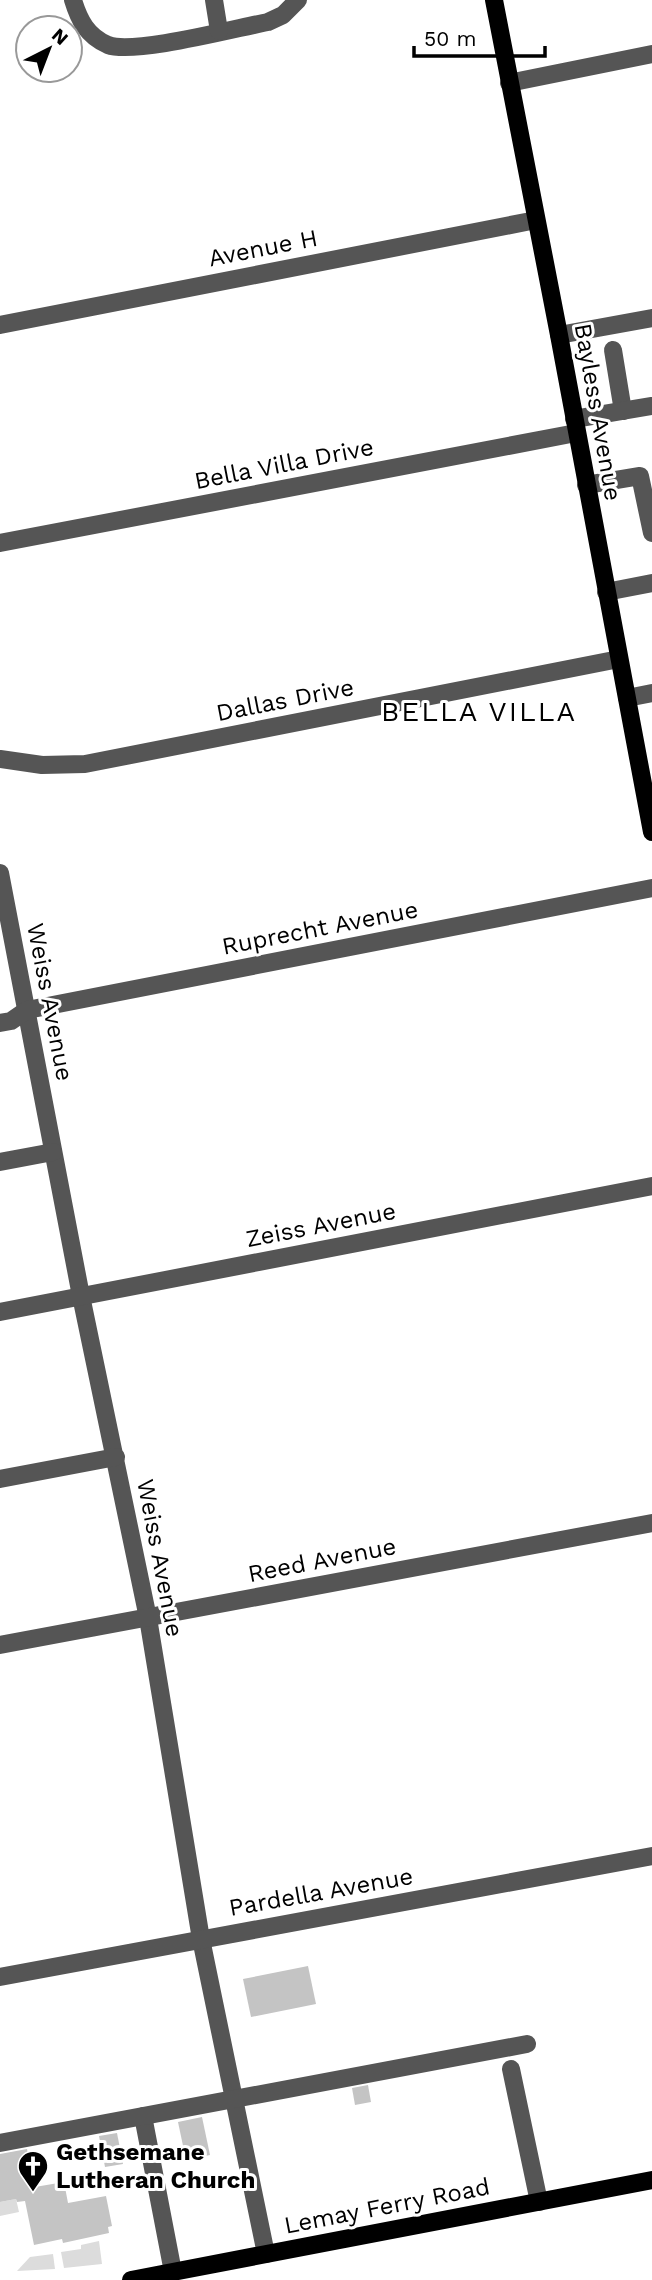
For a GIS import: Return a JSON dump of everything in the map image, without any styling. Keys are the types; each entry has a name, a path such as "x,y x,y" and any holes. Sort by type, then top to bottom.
{"main road":[{"name":"Bayless Avenue","path":"494,0 652,832"},
{"name":"Lemay Ferry Road","path":"131,2280 652,2180"}],"street":[{"path":"74,0 79,20 93,35 110,46 136,48 268,22 283,15 299,0"},
{"path":"214,0 219,31"},
{"path":"509,83 652,54"},
{"name":"Avenue H","path":"0,325 536,220"},
{"path":"559,335 652,318"},
{"path":"614,350 623,411"},
{"name":"Bella Villa Drive","path":"0,543 575,426 652,405"},
{"path":"586,485 646,475 652,533"},
{"path":"606,592 652,583"},
{"name":"Dallas Drive","path":"0,759 42,765 85,764 619,659"},
{"path":"627,698 652,693"},
{"name":"Weiss Avenue","path":"1,881 81,1296 148,1618 201,1939 266,2254"},
{"name":"Ruprecht Avenue","path":"0,1023 11,1021 27,1010 652,888"},
{"path":"0,1163 54,1152"},
{"name":"Zeiss Avenue","path":"0,1312 652,1186"},
{"path":"0,1479 116,1457"},
{"name":"Reed Avenue","path":"0,1645 652,1523"},
{"name":"Pardella Avenue","path":"0,1977 652,1856"},
{"path":"0,2143 527,2044"},
{"path":"511,2069 539,2202"},
{"path":"143,2116 173,2272"}],"shaded area":[{"path":"16,2199 19,2212 0,2216 0,2202"},
{"path":"99,2241 102,2264 64,2268 61,2252 81,2249 81,2245"},
{"path":"53,2254 55,2269 17,2271 30,2257"}],"building":[{"path":"308,1966 316,2004 251,2017 243,1979"},
{"path":"368,2085 371,2102 355,2105 352,2088"},
{"path":"202,2117 210,2155 186,2160 178,2122"},
{"path":"117,2133 123,2164 105,2167 99,2136"},
{"name":"Gethsemane Lutheran Church","path":"27,2149 35,2187 64,2182 68,2203 106,2196 112,2226 108,2227 109,2233 63,2243 62,2239 34,2245 25,2201 17,2202 16,2199 0,2202 0,2154"}],"place":[{"name":"Gethsemane Lutheran Church","path":"33,2193"}],"district":[{"name":"BELLA VILLA","path":"479,711"}]}
